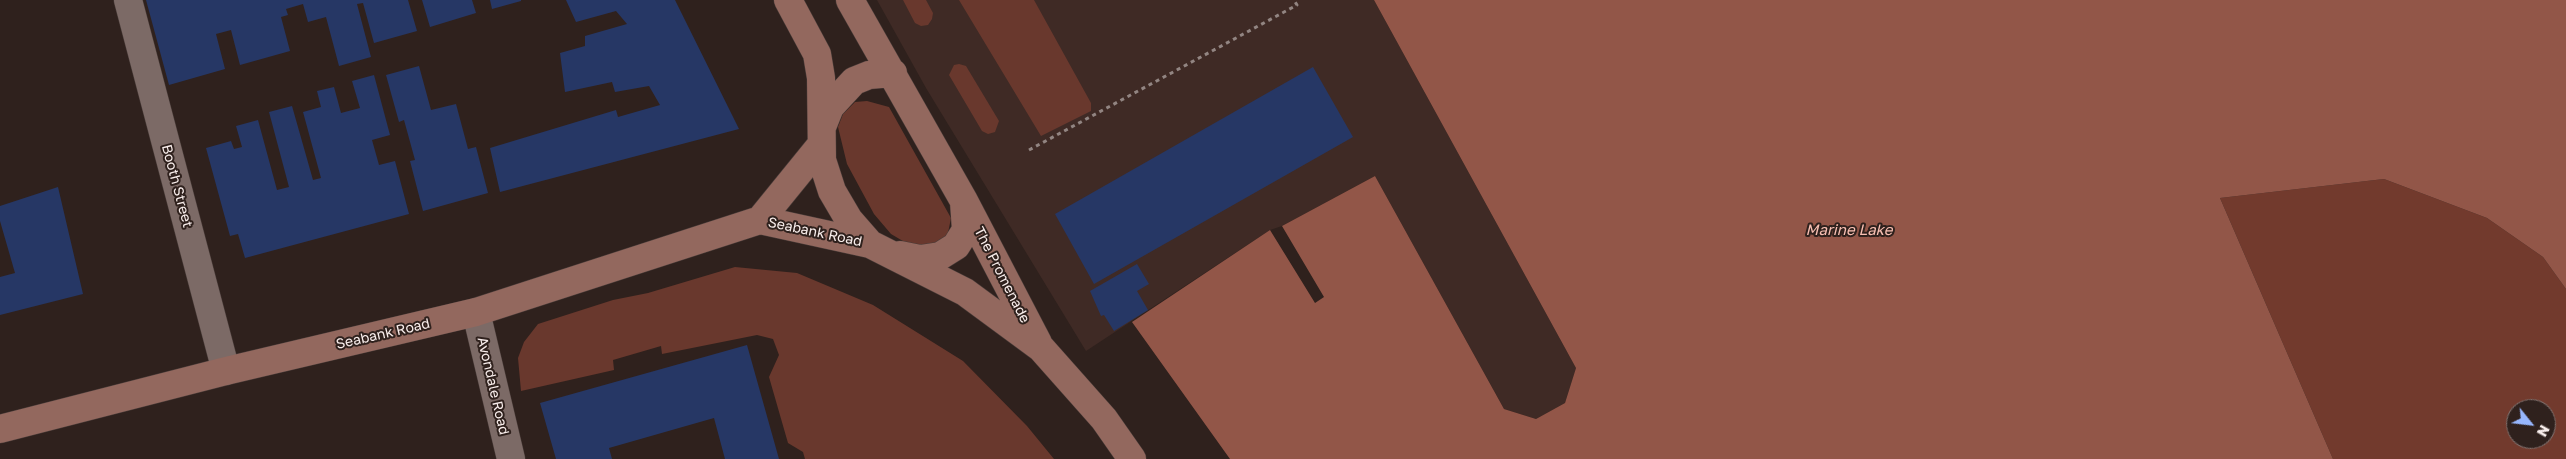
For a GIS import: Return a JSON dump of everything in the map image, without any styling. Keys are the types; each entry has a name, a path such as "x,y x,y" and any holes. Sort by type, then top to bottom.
{"main road":[{"name":"The Promenade","path":"788,0 817,54 821,78 822,160 832,191 849,220 877,248 965,292 1041,348 1104,419 1132,459"},
{"name":"The Promenade","path":"850,0 964,201 1041,348"},
{"path":"821,137 830,107 854,81 868,75 893,74"},
{"name":"Seabank Road","path":"760,220 821,137"},
{"name":"The Promenade","path":"877,248 920,259 940,256 956,246 966,230 964,201"},
{"name":"Seabank Road","path":"0,429 476,312 760,220 877,248"}],"street":[{"name":"Booth Street","path":"128,0 226,372"},
{"name":"Avondale Road","path":"476,312 511,459"}],"path":[{"path":"1029,150 1297,5 1294,0"}],"shaded area":[{"path":"877,0 1374,0 1576,368 1565,403 1536,419 1504,409 1375,176 1282,226 1270,230 1086,351 926,88"},
{"path":"903,0 926,0 933,13 928,25 921,26 915,23"},
{"path":"959,0 1034,0 1091,103 1091,111 1041,136"},
{"path":"954,65 966,66 999,121 995,132 988,134 982,131 949,75"},
{"path":"867,101 889,107 951,218 948,233 938,246 913,247 891,234 874,214 847,164 838,127 843,114 855,102"},
{"path":"2384,179 2487,218 2543,257 2566,289 2566,459 2333,459 2220,198"},
{"path":"735,267 797,273 873,305 963,361 1027,426 1054,459 805,459 803,452 788,443 769,377 779,355 773,339 757,335 662,354 661,346 613,360 614,370 521,391 518,358 524,342 538,324 613,300 648,293"}],"water":[{"name":"Marine Lake","path":"1374,0 2566,0 2566,289 2543,257 2487,218 2384,179 2220,198 2333,459 1230,459 1132,322 1270,230 1315,303 1324,297 1282,226 1375,176 1504,409 1536,419 1565,403 1576,368"}],"building":[{"path":"146,0 408,0 417,31 374,43 363,3 357,4 371,57 339,66 326,17 308,22 303,4 286,9 288,15 281,17 290,51 240,65 231,30 216,34 225,69 169,85"},
{"path":"422,0 472,0 476,13 430,27"},
{"path":"490,0 521,0 521,1 492,9"},
{"path":"566,0 675,0 739,129 500,192 490,148 616,110 618,117 660,105 649,86 615,92 612,82 565,92 560,53 585,46 585,36 627,24 616,11 576,22"},
{"path":"419,66 431,110 456,104 468,149 476,147 488,193 423,211 410,161 415,160 404,120 399,122 386,75"},
{"path":"1313,67 1353,137 1094,284 1055,214"},
{"path":"374,75 390,135 372,140 379,165 395,161 409,214 245,258 238,234 230,236 206,148 231,141 234,149 242,147 236,126 258,120 277,190 289,187 269,112 292,106 313,180 321,178 303,112 321,107 317,91 334,87 341,113 360,108 352,81"},
{"path":"58,187 83,294 0,315 0,277 15,273 0,221 0,206"},
{"path":"1137,264 1149,284 1137,291 1148,310 1114,331 1104,315 1101,316 1090,291"},
{"path":"747,345 779,459 725,459 714,418 609,448 612,459 556,459 540,403"}]}
